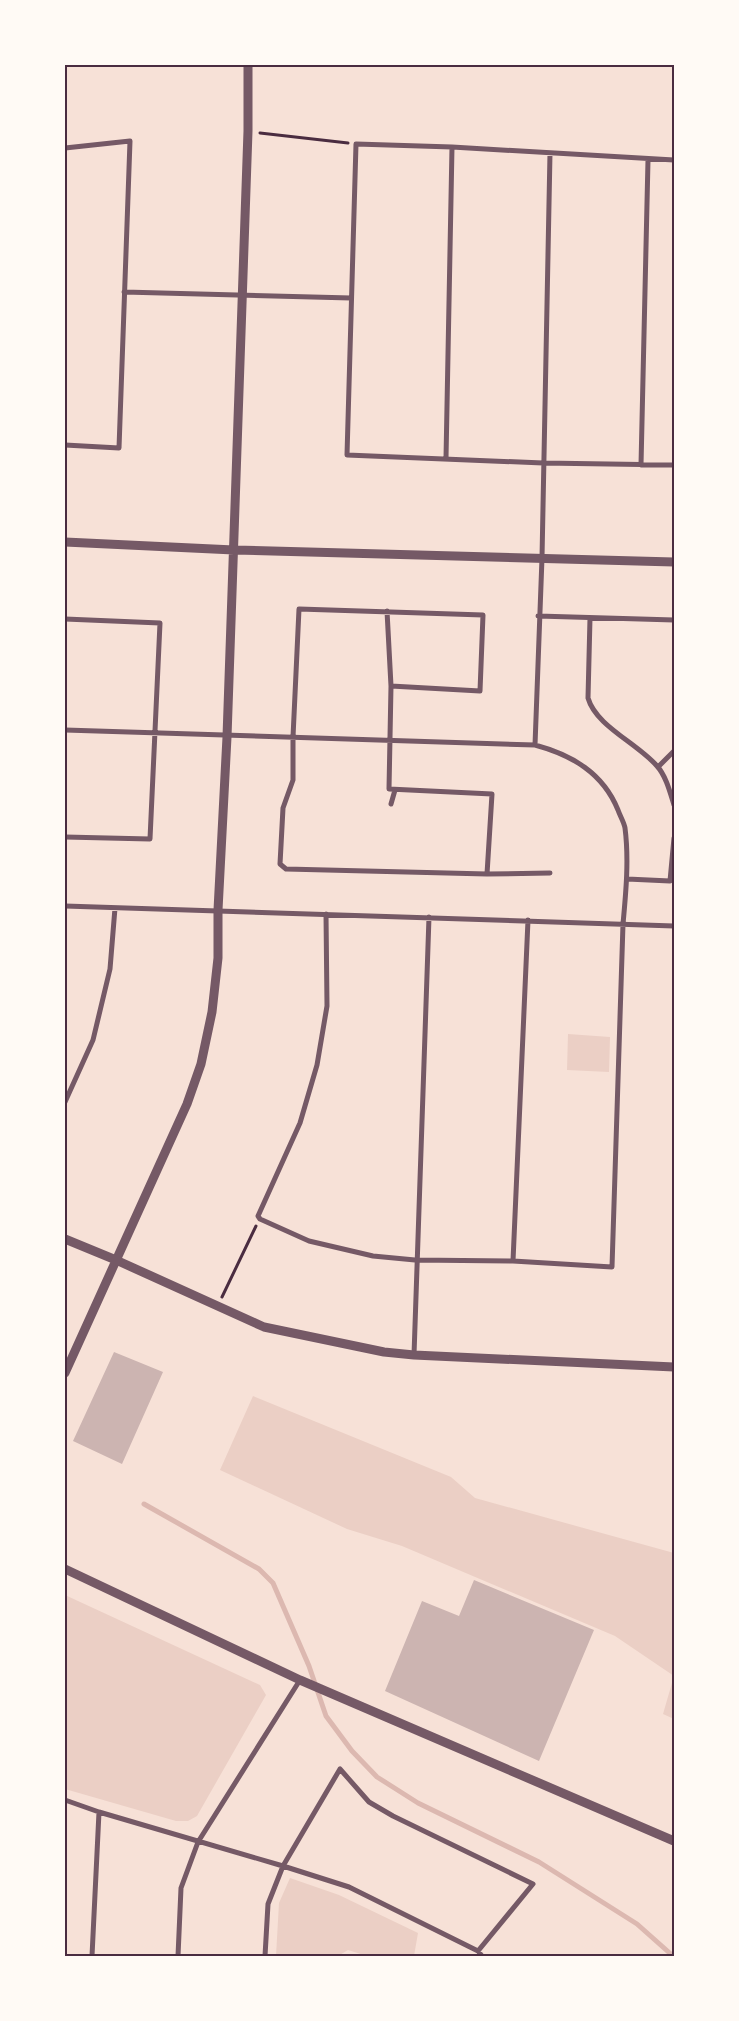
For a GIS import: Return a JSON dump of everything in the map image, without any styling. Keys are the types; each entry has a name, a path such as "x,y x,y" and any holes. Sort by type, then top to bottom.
{"street":[{"path":"65,1372 187,1104 201,1064 212,1012 217,967 227,737 248,132 248,65"},
{"path":"65,148 130,141 119,448 65,445"},
{"path":"674,160 648,160 452,147 356,144 347,455 542,463 674,465"},
{"path":"446,458 452,147"},
{"path":"534,745 538,616 542,558 542,463 550,153"},
{"path":"641,465 648,160"},
{"path":"124,292 351,298"},
{"path":"65,542 234,550 674,562"},
{"path":"392,686 480,691 482,615 299,609 293,737 293,780 283,808 280,864 286,869 487,874 550,873"},
{"path":"387,611 392,686 389,790 492,794 487,874"},
{"path":"538,616 674,620"},
{"path":"590,618 588,698 590,707 599,718 642,751 658,767 674,805"},
{"path":"65,619 160,623 150,839 65,838"},
{"path":"65,730 227,737 293,737 534,745 558,751 583,765 607,787 625,827 627,879 623,924 612,1267 416,1260 373,1256 309,1241 260,1219 258,1216 300,1123 317,1065 327,1006 326,914"},
{"path":"658,767 674,751"},
{"path":"391,804 395,790"},
{"path":"627,879 670,881 674,838"},
{"path":"65,906 674,926"},
{"path":"65,1102 93,1040 110,970 115,908"},
{"path":"414,1355 429,917"},
{"path":"513,1262 528,920"},
{"path":"65,1239 264,1327 384,1352 414,1355 674,1366"},
{"path":"65,1569 304,1682 674,1841"},
{"path":"178,1956 181,1888 198,1842 304,1682"},
{"path":"65,1800 99,1812 284,1866 349,1887 480,1954 533,1884 393,1816 370,1802 340,1769 284,1866 268,1904 266,1956"},
{"path":"92,1956 99,1812"}],"path":[{"path":"248,132 356,144"},
{"path":"217,1306 260,1219"}],"shaded area":[{"path":"568,1034 610,1037 609,1072 567,1070"},
{"path":"253,1396 451,1477 475,1498 674,1553 674,1676 615,1636 402,1546 347,1529 220,1470"},
{"path":"65,1595 260,1685 266,1695 197,1816 188,1821 176,1821 65,1789"},
{"path":"674,1676 674,1719 663,1714"},
{"path":"290,1878 339,1895 418,1933 414,1956 367,1956 348,1950 338,1956 276,1956 279,1903"}],"building":[{"path":"114,1352 163,1372 122,1464 73,1441"},
{"path":"474,1580 594,1630 539,1761 385,1691 422,1601 459,1616"}],"waterway":[{"path":"144,1504 259,1569 273,1583 309,1666 326,1716 352,1751 377,1777 418,1803 539,1862 637,1924 673,1956"}]}
